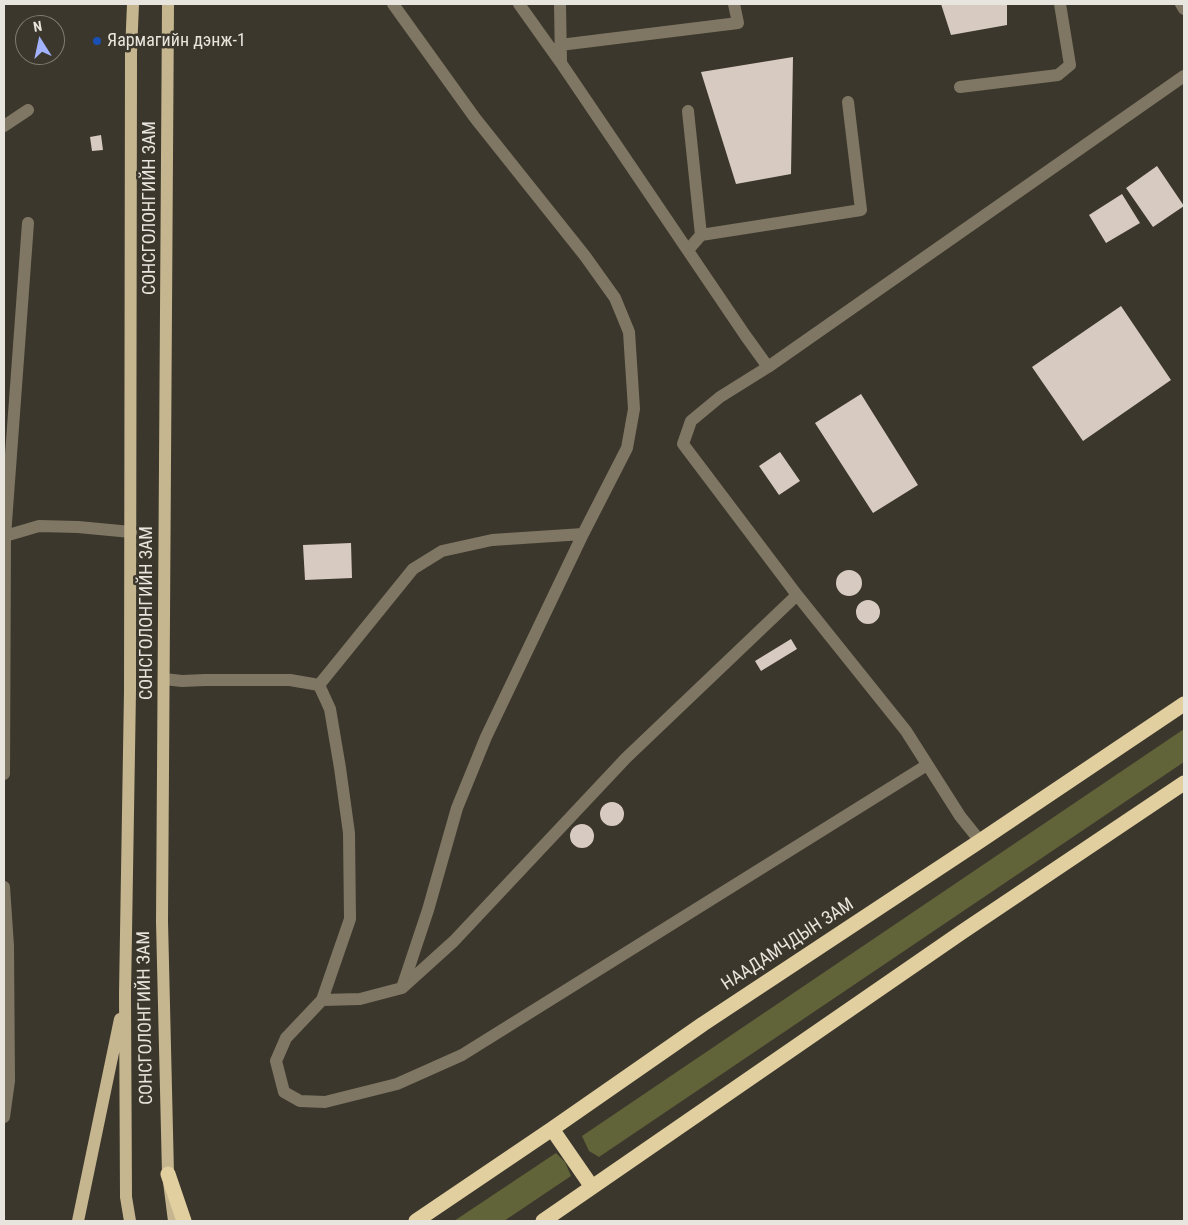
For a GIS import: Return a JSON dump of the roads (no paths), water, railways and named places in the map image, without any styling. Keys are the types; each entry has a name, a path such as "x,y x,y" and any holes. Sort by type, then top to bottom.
{"highway":[{"name":"НААДАМЧДЫН ЗАМ","path":"416,1221 703,1024 1184,704"},
{"path":"543,1221 962,932 1184,783"},
{"path":"552,1129 592,1187"},
{"path":"168,1174 184,1221"}],"main road":[{"name":"СОНСГОЛОНГИЙН ЗАМ","path":"130,1221 126,1197 125,994 130,691 131,52 133,4"},
{"name":"СОНСГОЛОНГИЙН ЗАМ","path":"168,4 162,921 168,1174 174,1221"},
{"path":"78,1221 125,994"}],"street":[{"path":"393,4 475,118 585,256 615,298 629,332 634,409 627,448 583,534 486,737 457,808 428,910 402,988"},
{"path":"519,4 768,367"},
{"path":"560,4 561,63"},
{"path":"560,45 738,23 734,4"},
{"path":"960,87 1058,75 1070,65 1060,4"},
{"path":"1181,4 1184,9"},
{"path":"980,841 960,816 906,731 797,595 683,444 690,421 720,397 768,367 1184,76"},
{"path":"688,250 701,235 861,210 848,102"},
{"path":"4,126 28,110"},
{"path":"688,110 701,235"},
{"path":"4,774 5,536 28,223"},
{"path":"5,536 39,526 78,527 131,532"},
{"path":"318,685 413,569 442,551 492,540 583,534"},
{"path":"322,1000 360,998 402,988 454,942 626,758 797,595"},
{"path":"164,679 182,681 290,680 318,685"},
{"path":"318,685 330,709 349,833 350,919 322,1000 286,1038 276,1061 284,1092 300,1102 325,1102 397,1084 462,1054 928,765"},
{"path":"4,887 9,1081 4,1117"}],"place":[{"name":"Яармагийн дэнж-1","path":"97,41"}]}
